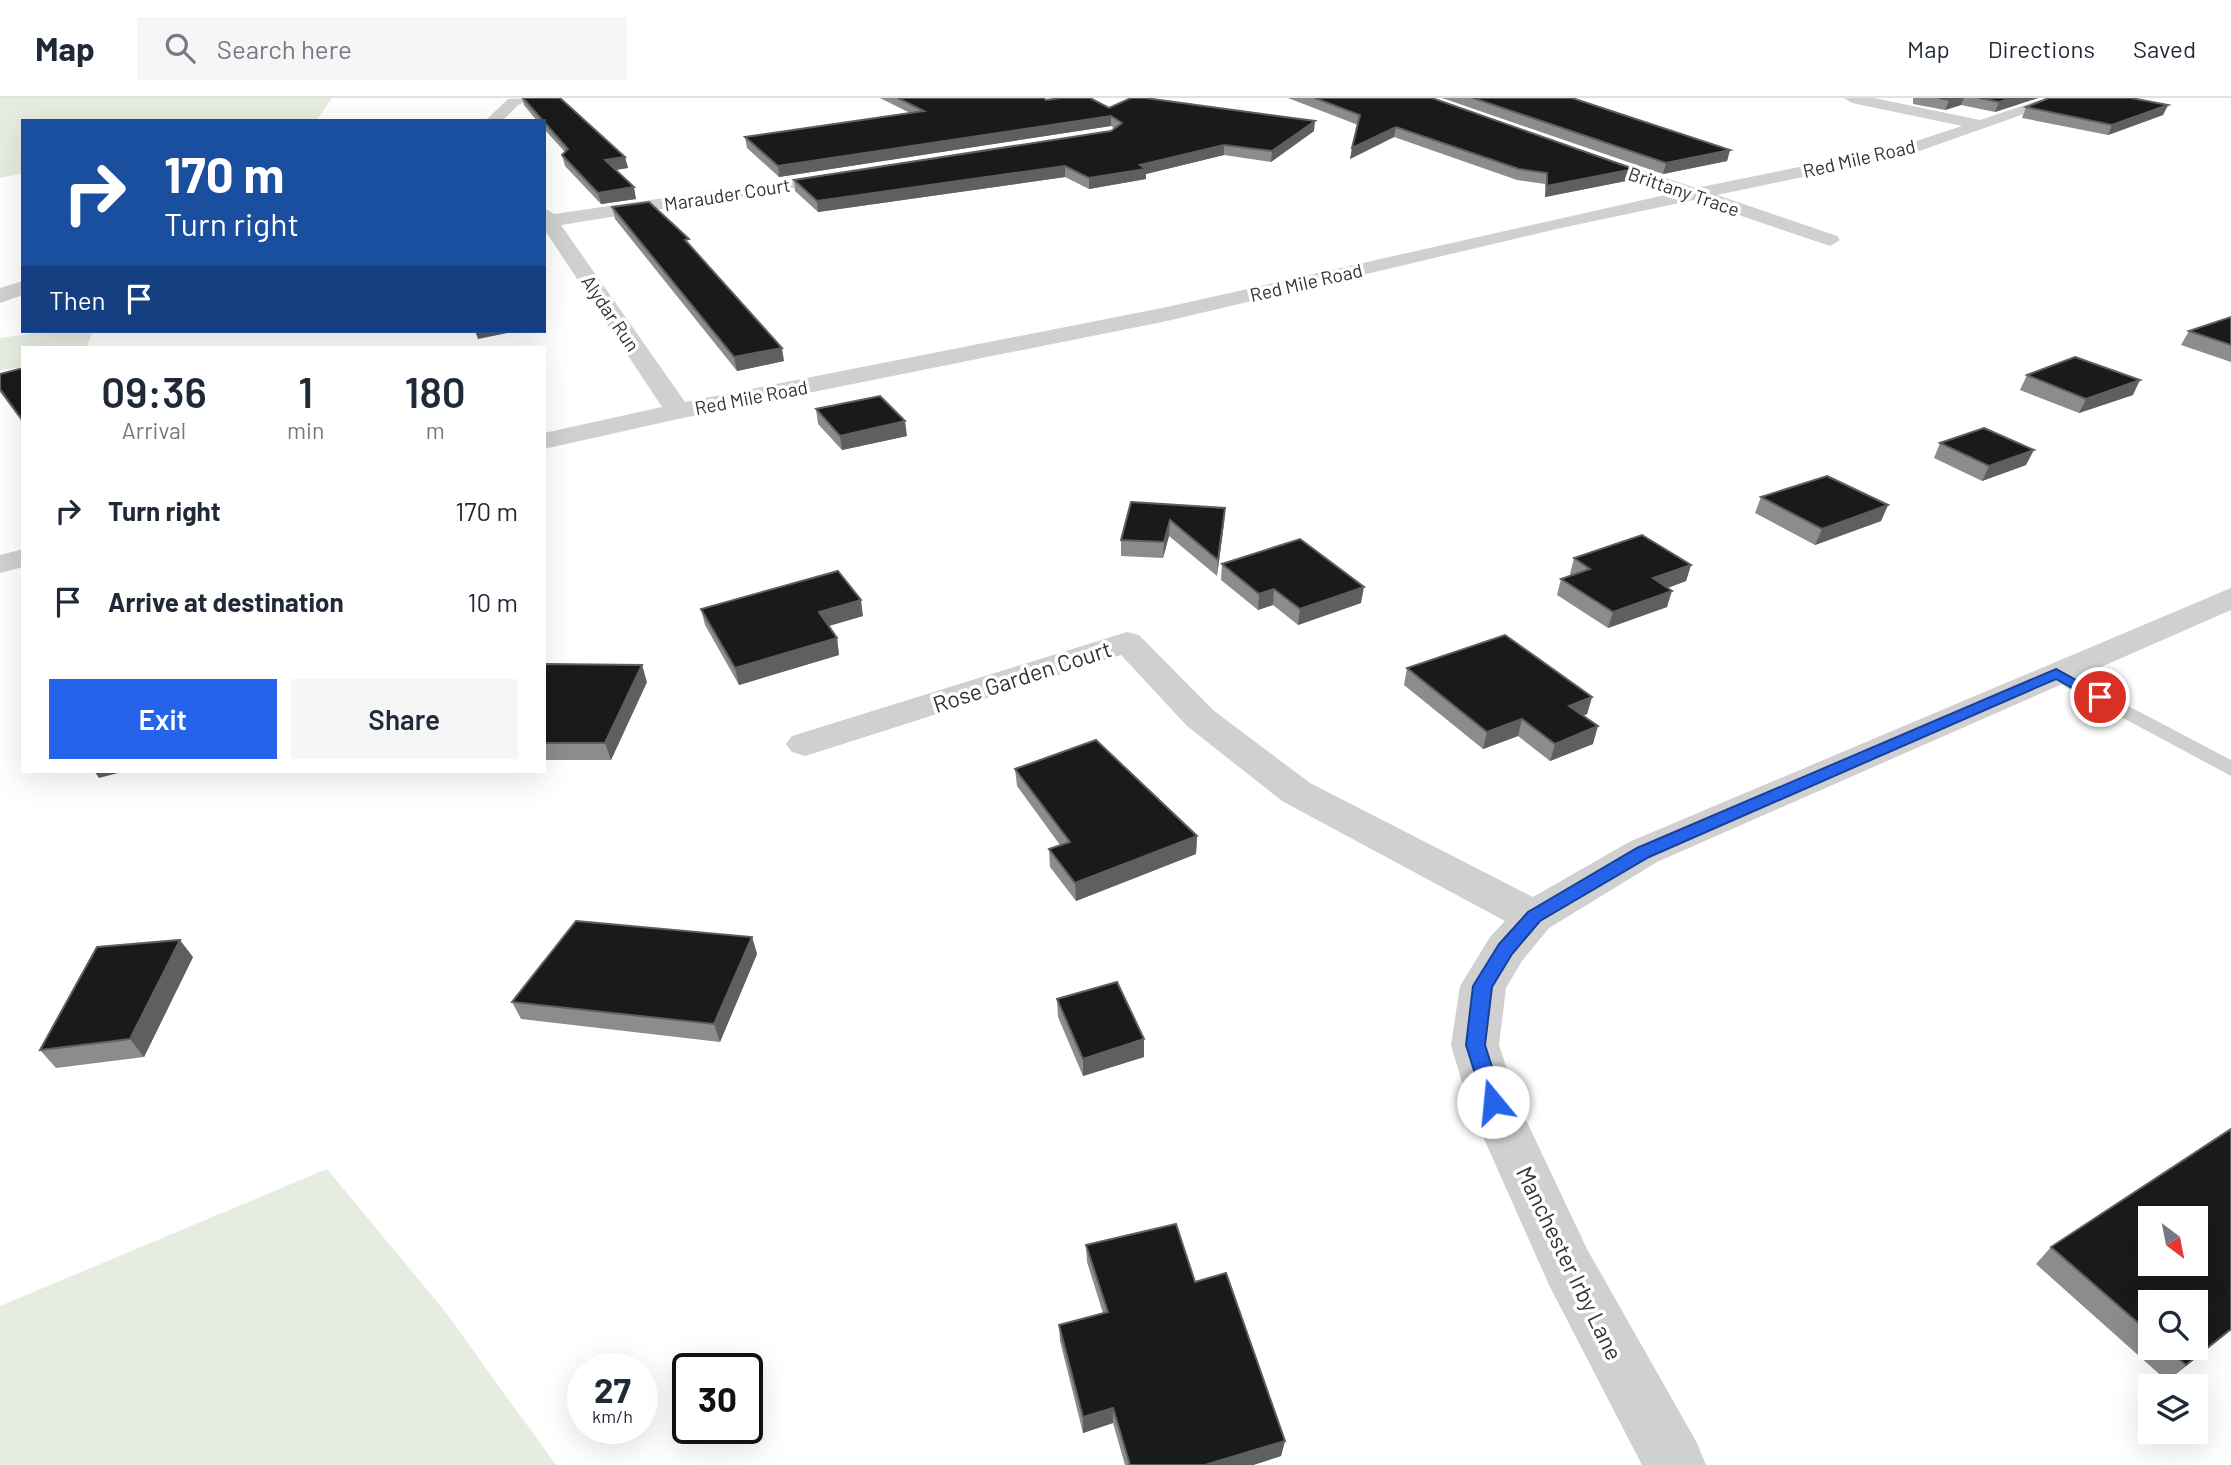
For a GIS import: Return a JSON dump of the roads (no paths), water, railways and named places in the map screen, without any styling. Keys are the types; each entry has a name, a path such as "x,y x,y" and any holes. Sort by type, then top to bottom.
{"street":[{"path":"495,119 513,103 526,98"},
{"path":"1853,98 1980,125"},
{"name":"Red Mile Road","path":"546,441 678,411 1167,314 1561,222 1902,151 2061,98"},
{"name":"Brittany Trace","path":"1565,149 1830,240"},
{"name":"Marauder Court","path":"547,218 864,172"},
{"name":"Alydar Run","path":"547,218 678,411"},
{"path":"0,296 21,288"},
{"path":"0,564 21,559"},
{"name":"Manchester Irby Lane","path":"1675,1465 1568,1267 1493,1102 1475,1045 1483,986 1506,949 1534,917 1643,852 2231,598"},
{"name":"Rose Garden Court","path":"805,744 1127,642 1200,718 1296,792 1534,917"}],"lane":[{"path":"2056,674 2231,769"}]}
